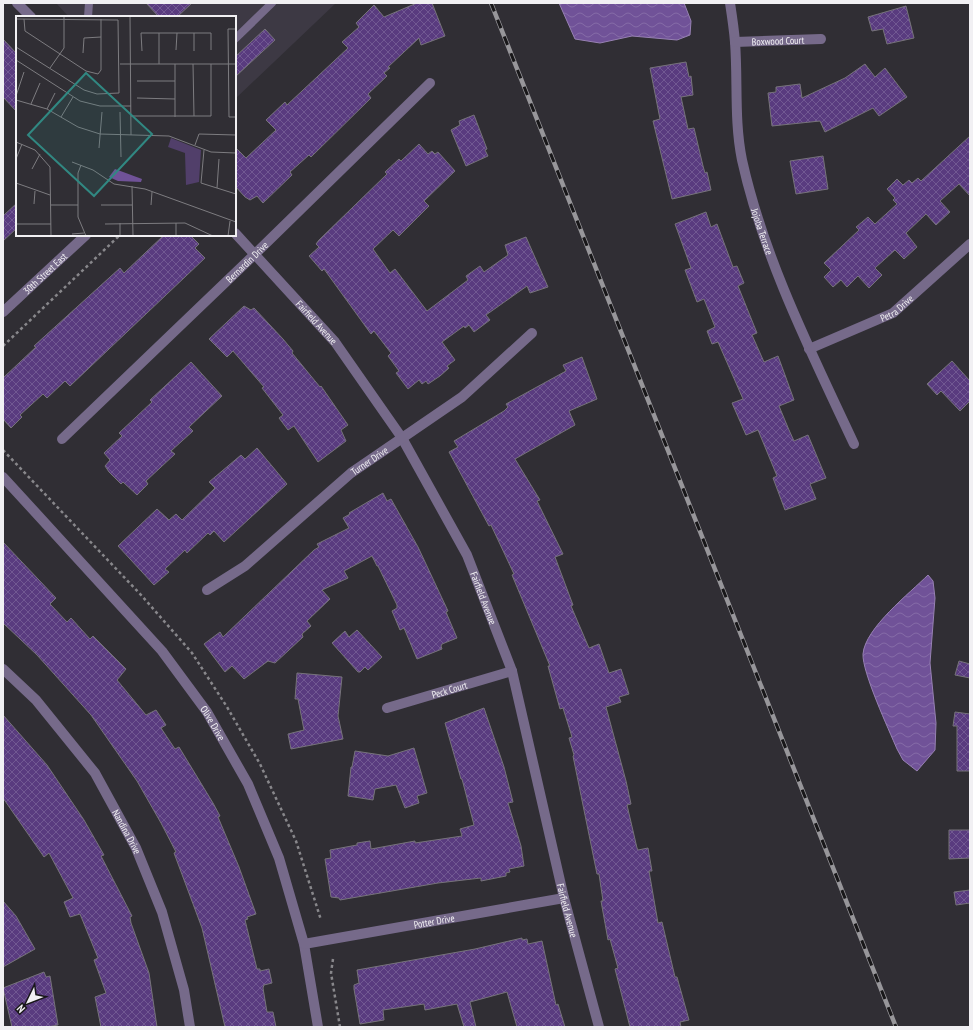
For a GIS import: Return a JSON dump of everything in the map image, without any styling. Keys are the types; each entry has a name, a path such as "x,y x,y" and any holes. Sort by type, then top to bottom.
{"street":[{"path":"17,3 30,16"},
{"name":"Jojoba Terrace","path":"730,3 735,42 737,119 742,158 756,211 809,349 854,444"},
{"name":"Boxwood Court","path":"735,42 821,38"},
{"name":"Bernardin Drive","path":"62,439 256,254 430,83"},
{"name":"Fairfield Avenue","path":"236,234 256,254 334,342 402,438 467,555 512,671 564,898 599,1027"},
{"name":"30th Street East","path":"5,307 85,236"},
{"name":"Petra Drive","path":"809,349 893,313 970,244"},
{"name":"Turner Drive","path":"207,590 245,566 351,473 462,397 532,332"},
{"name":"Olive Drive","path":"3,477 162,651 207,712 248,784 279,858 304,944 318,1027"},
{"name":"Nandina Drive","path":"3,669 36,700 95,773 136,848 162,912 184,990 190,1027"},
{"name":"Peck Court","path":"387,708 512,671"},
{"name":"Potter Drive","path":"304,944 564,898"}],"lane":[{"path":"88,16 90,9 89,3"},
{"path":"236,38 272,3"}],"path":[{"path":"3,346 119,236"},
{"path":"333,959 331,973 340,1027"}],"shaded area":[{"path":"56,3 336,3 236,98 236,16 68,16"}],"water":[{"path":"559,3 684,3 691,21 690,35 677,40 632,36 600,43 575,39"},
{"path":"928,575 933,581 935,598 930,663 936,723 935,750 917,771 903,760 897,749 871,687 863,654 871,633 880,622"}],"building":[{"path":"146,3 192,3 178,16 158,16"},
{"path":"417,3 432,3 445,36 421,45 419,38 388,67 390,68 384,73 387,76 368,94 371,98 311,157 309,155 290,172 292,175 263,203 257,196 250,200 245,197 236,187 236,148 246,158 276,130 266,120 285,102 287,105 348,48 342,42 359,27 356,23 374,5 384,17"},
{"path":"906,6 914,38 887,44 883,29 872,31 868,17"},
{"path":"265,29 275,40 236,76 236,56"},
{"path":"3,39 16,53 16,111 3,97"},
{"path":"686,62 689,77 691,76 693,95 681,97 688,129 694,128 703,166 705,173 707,172 711,190 672,199 653,121 660,119 650,68"},
{"path":"865,64 875,77 885,68 907,97 879,116 873,108 825,132 820,121 772,126 768,93 776,92 776,87 800,84 802,98 845,78"},
{"path":"474,115 487,149 485,150 488,156 466,166 451,130 460,125 459,121"},
{"path":"970,136 970,196 959,184 940,201 950,212 936,225 926,214 906,233 917,247 904,259 895,250 875,268 882,275 869,288 858,276 847,287 841,280 833,287 824,277 831,270 824,263 859,230 856,227 868,217 875,224 897,204 893,200 895,198 887,189 897,179 903,185 909,180 912,183 918,178 921,181"},
{"path":"419,144 428,154 432,151 435,154 438,152 455,171 424,201 429,206 399,236 393,230 373,249 390,273 395,269 427,311 468,280 466,276 480,266 484,272 508,255 505,245 526,237 548,287 530,293 527,286 486,315 490,320 474,332 469,325 465,328 464,326 442,342 455,360 447,366 449,368 440,376 428,384 426,381 422,384 419,380 408,389 396,373 399,371 388,356 391,353 374,331 371,334 324,269 322,271 309,256 319,247 316,244 319,240 387,174 385,172 399,159 401,161"},
{"path":"823,156 828,189 796,194 790,161"},
{"path":"16,204 16,229 3,241 3,216"},
{"path":"706,212 711,227 717,224 733,267 737,266 744,283 738,286 757,333 752,335 764,362 778,356 794,400 779,406 789,430 794,441 808,435 826,478 810,484 816,499 785,510 773,478 777,476 758,430 746,435 732,403 743,399 718,342 712,344 707,331 715,327 704,299 697,302 685,270 691,268 675,224"},
{"path":"163,236 191,236 199,244 195,248 205,258 70,386 65,381 47,398 43,394 20,415 22,417 11,428 3,419 3,378 36,347 34,346 120,268 124,273"},
{"path":"244,306 251,310 254,308 283,339 293,351 292,353 320,387 321,386 348,425 341,430 346,441 318,462 294,426 288,430 279,418 283,415 262,388 264,387 233,351 227,357 209,339"},
{"path":"582,357 597,399 569,411 575,425 515,459 540,500 537,501 563,554 555,557 573,605 571,606 589,648 599,644 609,673 621,669 629,694 619,697 621,702 606,707 626,781 631,804 627,805 637,848 638,850 648,848 652,871 649,871 658,923 662,922 675,977 677,977 689,1020 680,1022 681,1027 630,1027 615,969 618,968 610,939 608,940 601,901 603,901 599,874 597,874 574,755 569,738 572,737 563,708 560,709 548,666 550,666 512,575 514,574 491,525 489,526 449,452 458,447 454,441 504,411 508,407 506,404 566,371 563,365"},
{"path":"952,361 970,381 970,401 960,411 941,391 937,395 927,384"},
{"path":"191,362 222,396 189,427 193,431 171,451 175,454 146,481 148,484 137,495 123,482 121,484 109,472 105,466 110,460 104,453 122,436 119,433 152,402 150,400"},
{"path":"257,448 287,484 224,542 214,531 210,535 208,533 187,553 185,550 165,569 169,572 154,585 118,546 157,509 169,520 176,514 182,520 215,488 209,482 241,455 245,459"},
{"path":"383,493 387,501 391,499 418,547 448,611 446,612 457,638 442,644 442,649 417,659 404,628 400,630 392,611 397,608 397,605 372,556 344,571 348,578 322,590 330,599 307,621 311,626 302,634 303,637 275,663 268,661 244,679 232,666 225,672 204,644 220,632 223,637 314,550 319,547 317,544 349,528 343,518"},
{"path":"3,542 56,598 50,604 67,622 71,618 90,639 93,636 126,669 117,680 146,715 156,710 166,725 161,728 175,749 179,747 213,803 220,816 218,817 239,867 256,914 247,917 248,919 245,920 257,969 260,969 260,971 269,969 272,983 264,985 263,988 267,1012 273,1012 276,1027 225,1027 202,928 174,853 176,852 161,823 137,781 91,715 37,655 3,623"},
{"path":"357,630 382,657 368,670 365,667 360,672 358,672 332,643 345,631 349,637"},
{"path":"959,661 970,664 970,678 955,675"},
{"path":"297,673 342,677 338,716 343,739 291,749 288,734 304,730 298,699 295,699"},
{"path":"484,708 504,767 513,802 508,803 521,846 524,866 509,869 510,872 506,873 506,876 481,881 481,878 438,883 340,900 339,898 331,897 325,859 331,858 330,850 370,841 371,849 415,841 415,843 462,836 460,829 474,825 445,723"},
{"path":"955,712 970,714 970,771 957,771 957,726 953,726"},
{"path":"3,715 47,765 84,820 104,855 101,856 132,916 130,917 131,923 149,973 157,1027 101,1027 95,997 106,993 94,960 98,958 80,914 70,917 64,902 73,898 49,853 44,857 3,798"},
{"path":"414,748 427,793 417,796 419,803 405,808 396,785 375,789 373,800 348,796 351,767 355,751 388,756"},
{"path":"949,830 970,830 970,858 949,859"},
{"path":"970,890 970,903 956,905 954,892"},
{"path":"3,901 16,916 35,949 3,967"},
{"path":"522,938 522,940 527,939 528,944 542,941 556,1005 558,1004 565,1027 517,1027 507,992 470,1002 476,1027 464,1027 457,1004 425,1010 424,1004 383,1010 384,1020 360,1024 354,989 354,985 359,983 357,970 475,949"},
{"path":"44,972 46,977 50,976 58,1025 47,1027 12,1027 3,988"}],"railway":[{"path":"491,3 896,1027"}]}
